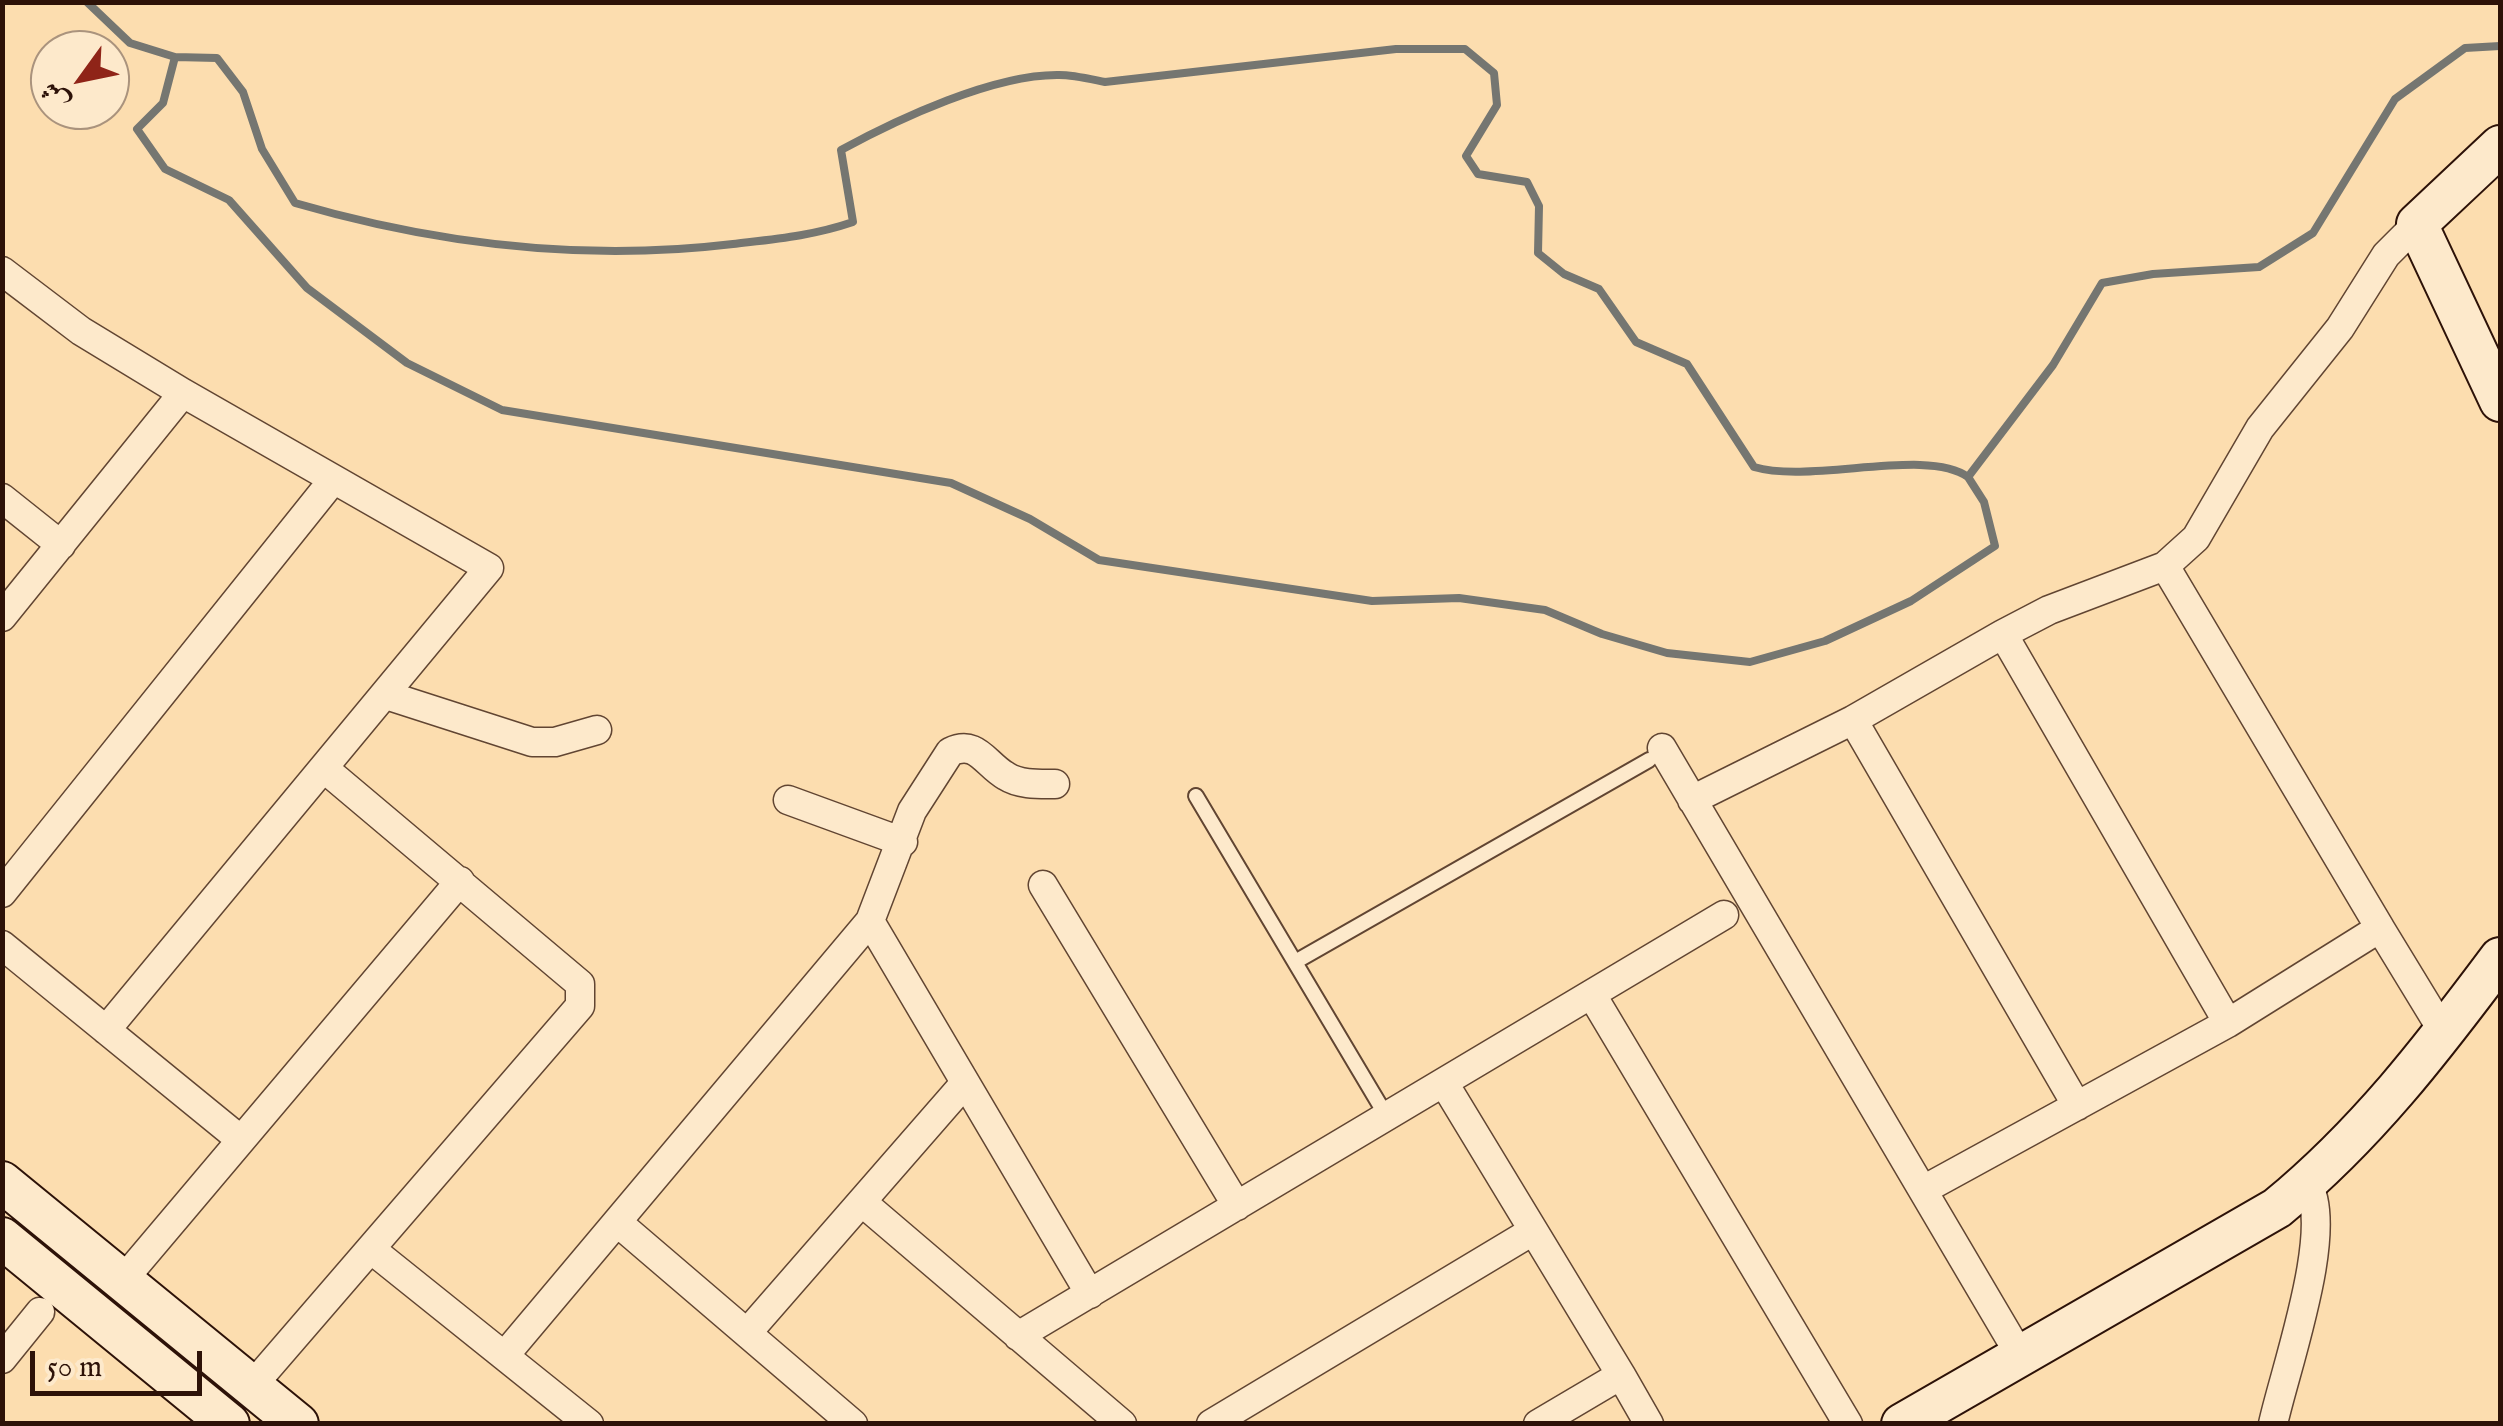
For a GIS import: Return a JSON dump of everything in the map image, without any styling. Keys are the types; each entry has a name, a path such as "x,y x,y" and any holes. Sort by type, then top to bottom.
{"street":[{"path":"1692,800 1853,720 2049,610 2164,566 2196,538 2260,428 2340,328 2386,255 2500,146"},
{"path":"2417,224 2500,401"},
{"path":"2,272 81,330 184,394 489,568 326,770 106,1030"},
{"path":"2,618 184,394"},
{"path":"2,893 333,480"},
{"path":"2,498 61,545"},
{"path":"2164,566 2444,1033"},
{"path":"2003,634 2228,1023"},
{"path":"386,695 532,742 555,742 596,730"},
{"path":"1853,720 2077,1106"},
{"path":"505,1355 870,921 912,811 950,752 960,747 976,749 1008,778 1055,784"},
{"path":"1655,754 1692,800 2021,1356"},
{"path":"252,1386 580,1006 580,984 326,770"},
{"path":"788,800 903,842"},
{"path":"123,1280 460,882"},
{"path":"1043,885 1237,1206"},
{"path":"1018,1336 1724,915"},
{"path":"870,921 1090,1294"},
{"path":"1923,1190 2228,1023 2380,928"},
{"path":"2,946 242,1140"},
{"path":"1902,1424 2278,1208 2405,1086 2500,958"},
{"path":"1592,994 1848,1424"},
{"path":"747,1333 965,1083"},
{"path":"1444,1083 1649,1424"},
{"path":"2,1182 298,1424"},
{"path":"2274,1424 2314,1256 2318,1200 2307,1183"},
{"path":"863,1203 1122,1424"},
{"path":"617,1222 853,1424"},
{"path":"1210,1424 1531,1232"},
{"path":"2,1238 228,1424"},
{"path":"372,1250 589,1424"},
{"path":"2,1359 40,1312"},
{"path":"1538,1424 1621,1375"}],"lane":[{"path":"1295,962 1655,754"},
{"path":"1196,796 1387,1117"}],"waterway":[{"path":"87,2 130,43 175,57 163,103 137,129 165,169 229,200 307,288 407,363 502,410 951,483 1030,519 1099,560 1372,601 1459,598 1545,610 1602,634 1667,653 1750,662 1825,641 1911,601 1995,546 1984,502 1968,477 2053,365 2102,283 2153,274 2259,267 2313,233 2395,99 2465,48 2500,46"},
{"path":"175,57 217,58 243,92 262,149 295,203 403,230 458,239 512,246 622,251 764,240 853,222 841,150 947,100 1006,82 1059,75 1105,82 1396,49 1465,49 1494,73 1497,105 1466,156 1478,174 1527,182 1539,206 1538,253 1564,274 1599,289 1636,342 1687,364 1754,467 1806,472 1925,465 1968,477"}]}
